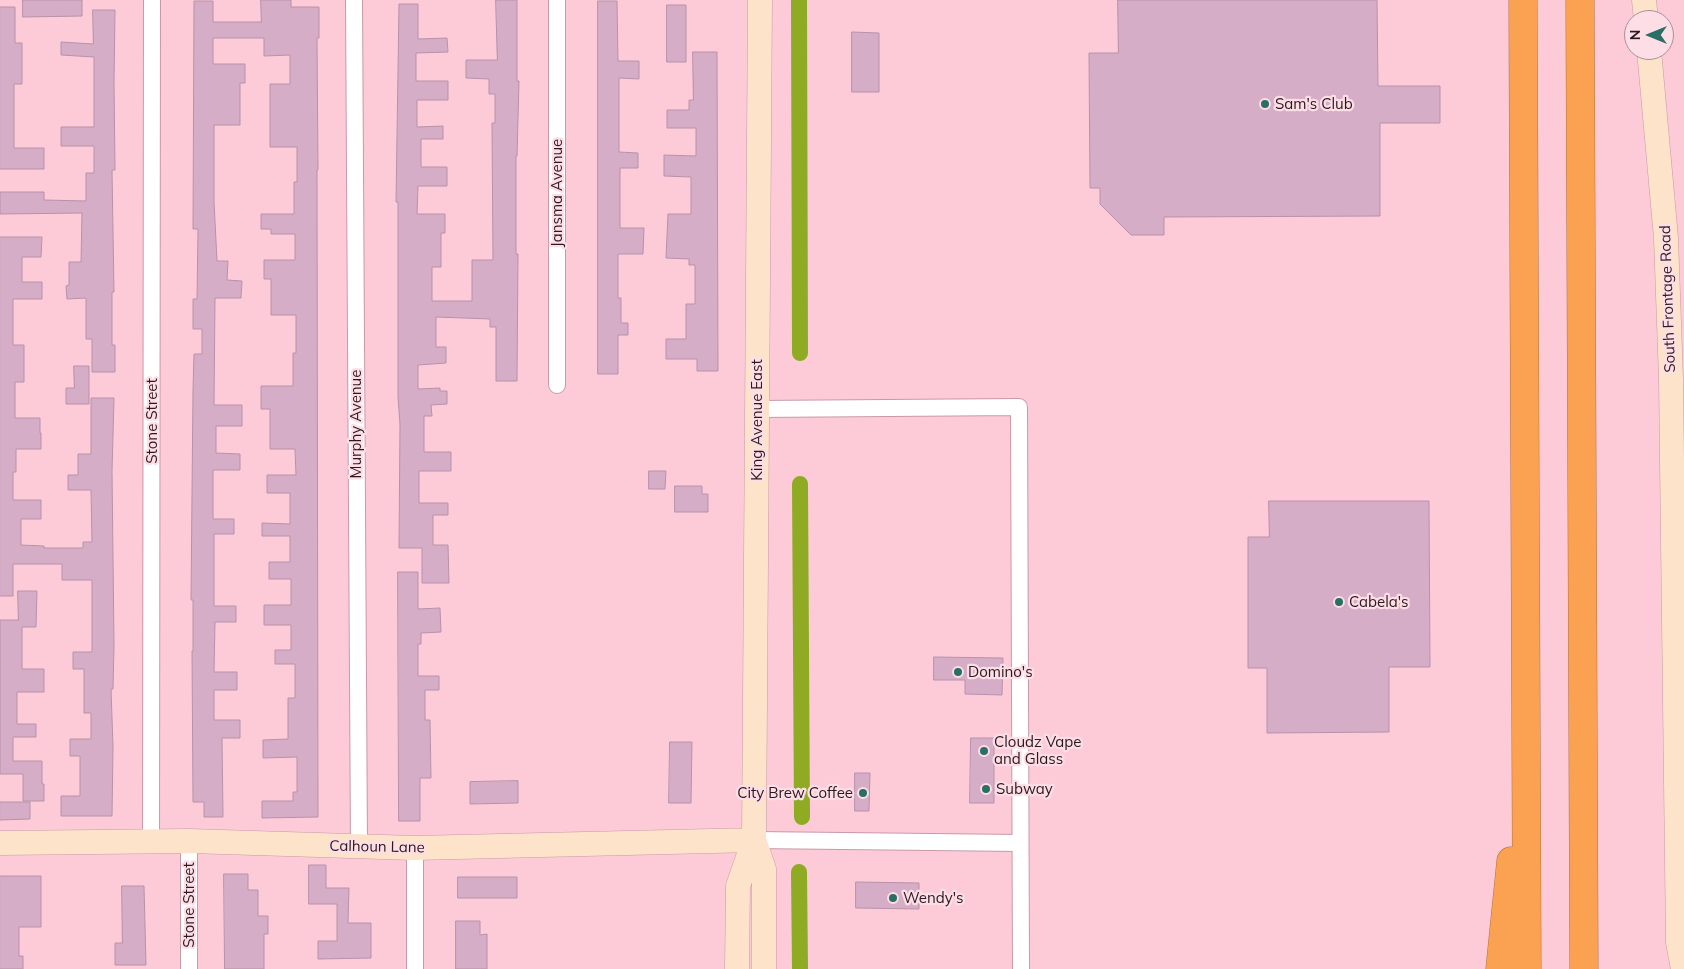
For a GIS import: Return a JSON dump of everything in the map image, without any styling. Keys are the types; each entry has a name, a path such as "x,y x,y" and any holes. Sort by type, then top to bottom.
{"highway":[{"path":"1523,0 1527,969"},
{"path":"1580,0 1584,969"},
{"path":"1500,969 1526,715"},
{"path":"1583,726 1602,969"}],"main road":[{"name":"King Avenue East","path":"737,969 738,886 754,840 760,0"},
{"name":"South Frontage Road","path":"1650,60 1666,238 1671,379 1678,942 1683,969"},
{"name":"Calhoun Lane","path":"0,843 189,841 415,848 754,840"},
{"name":"King Avenue East","path":"754,840 764,869 764,969"}],"street":[{"name":"Stone Street","path":"152,0 152,842"},
{"name":"Murphy Avenue","path":"354,0 359,847"},
{"name":"Jansma Avenue","path":"557,0 557,386"},
{"path":"757,409 1019,408 1020,969"},
{"path":"754,840 1020,843"},
{"name":"Stone Street","path":"189,841 189,969"},
{"path":"415,848 415,969"}],"building":[{"path":"23,0 82,0 82,16 23,17"},
{"path":"261,0 291,0 291,7 319,7 319,38 317,38 318,817 262,818 262,801 293,801 293,792 297,792 297,757 263,758 263,740 288,739 288,698 295,698 295,664 275,664 275,650 291,650 291,625 264,625 264,605 291,605 291,579 269,579 269,562 290,562 290,536 262,536 262,523 290,524 290,493 267,493 267,475 296,475 295,449 270,449 270,409 261,409 261,386 293,386 293,353 296,353 296,315 271,315 271,279 264,279 264,260 295,260 295,234 271,234 271,229 261,229 261,214 294,214 294,182 297,182 297,147 270,147 270,84 290,84 290,55 264,56 264,38 213,38 213,64 245,64 245,83 240,83 240,125 214,125 214,202 217,261 228,261 227,280 242,281 241,298 215,298 214,405 242,405 242,426 216,426 216,453 240,454 240,470 213,470 213,519 234,519 234,534 214,534 214,606 236,606 236,622 215,622 214,672 237,672 237,690 214,690 214,720 240,720 240,738 222,738 223,817 204,817 204,802 193,802 193,600 191,600 193,390 194,354 202,354 202,329 193,329 193,299 197,299 198,229 193,229 194,1 213,1 213,22 261,22"},
{"path":"496,0 517,0 517,81 519,81 516,156 516,254 518,254 517,381 496,381 496,327 490,327 490,319 436,317 436,347 446,347 446,363 418,365 418,389 440,388 440,391 447,391 447,404 431,405 432,416 424,416 424,452 451,452 451,471 419,471 419,503 448,503 448,515 433,515 433,545 448,545 449,583 422,583 422,548 399,548 400,424 398,397 398,202 396,202 399,4 418,4 418,39 447,38 448,52 416,53 416,81 448,81 448,100 417,100 417,127 443,126 443,139 421,139 421,167 447,167 447,186 418,186 417,214 445,214 445,233 441,233 441,267 432,267 432,301 472,301 472,260 493,260 492,123 495,123 495,94 489,94 489,79 466,78 466,60 497,60"},
{"name":"Sam's Club","path":"1118,0 1377,0 1378,86 1440,86 1440,123 1380,123 1380,216 1164,217 1164,235 1131,235 1100,204 1100,188 1090,188 1089,53 1118,53"},
{"path":"598,1 617,1 618,61 639,61 639,79 619,78 619,152 638,153 638,168 620,168 620,228 644,228 643,254 618,254 618,298 621,298 621,323 628,323 628,335 618,335 618,374 598,374"},
{"path":"667,5 686,5 686,62 667,62"},
{"path":"0,7 15,7 15,43 22,43 22,84 14,84 14,148 44,148 44,169 0,169"},
{"path":"93,10 115,10 115,170 112,170 114,292 112,292 112,345 115,345 115,372 92,372 92,339 86,339 86,298 67,299 66,286 69,285 69,262 81,262 82,213 0,214 0,192 44,192 44,200 86,201 86,173 94,173 94,146 61,146 61,127 94,127 94,57 61,55 61,42 93,44"},
{"path":"852,32 879,33 879,92 852,92"},
{"path":"693,52 717,52 718,371 697,371 697,359 666,359 666,339 686,339 686,304 695,304 695,265 689,265 689,259 666,258 668,214 691,214 691,177 664,176 664,155 696,156 696,128 667,128 667,110 689,110 689,100 693,100"},
{"path":"0,237 42,237 41,257 22,257 22,282 42,282 42,299 13,299 13,345 24,345 24,382 15,382 15,418 40,418 41,433 41,449 16,449 16,472 13,472 13,500 41,500 41,519 21,519 21,545 44,546 44,548 83,548 83,542 92,542 91,490 68,490 68,475 78,475 78,454 91,454 91,398 114,398 112,471 114,645 113,689 111,689 113,747 112,816 61,816 61,796 80,796 80,756 70,756 70,739 91,739 91,713 84,713 84,669 73,669 73,652 92,652 92,580 62,580 62,564 13,564 13,596 0,596"},
{"path":"74,366 89,366 89,404 66,404 66,388 74,388"},
{"path":"649,471 666,471 665,489 649,489"},
{"path":"675,486 702,486 702,494 708,494 708,512 675,512"},
{"name":"Cabela's","path":"1269,501 1429,501 1430,667 1389,667 1389,732 1267,733 1267,668 1248,668 1248,537 1269,537"},
{"path":"398,572 418,572 418,609 440,608 441,632 421,633 421,644 418,644 418,676 439,676 439,690 425,690 425,720 430,720 431,778 420,778 420,821 399,821"},
{"path":"18,591 37,591 36,627 22,627 22,669 44,669 44,692 17,692 17,724 36,724 36,737 13,737 13,761 42,761 44,801 23,801 23,774 0,774 0,620 18,620"},
{"path":"934,657 1003,658 1002,695 965,694 965,680 934,680"},
{"path":"971,738 994,738 994,803 970,803"},
{"path":"670,742 692,742 691,803 669,803"},
{"path":"855,773 870,773 869,811 855,811"},
{"path":"518,781 518,803 470,804 470,782"},
{"path":"0,802 30,802 30,819 0,820"},
{"path":"309,865 326,865 326,888 349,888 348,923 371,923 371,958 318,959 318,941 337,941 337,904 309,904"},
{"path":"224,874 248,874 248,890 258,890 258,916 268,916 268,934 264,934 264,969 225,969"},
{"path":"0,876 41,876 41,927 19,927 19,956 23,956 23,969 0,969"},
{"path":"458,877 517,877 517,898 458,898"},
{"path":"856,882 919,883 919,909 856,908"},
{"path":"122,886 144,886 146,965 115,965 115,943 122,943"},
{"path":"456,921 480,921 480,935 487,934 487,969 456,969"}],"waterway":[{"path":"799,0 800,353"},
{"path":"800,484 802,817"},
{"path":"799,872 800,969"}],"place":[{"name":"Sam's Club","path":"1265,104"},
{"name":"Cabela's","path":"1339,602"},
{"name":"Domino's","path":"958,672"},
{"name":"Cloudz Vape and Glass","path":"984,751"},
{"name":"Subway","path":"986,789"},
{"name":"City Brew Coffee","path":"863,793"},
{"name":"Wendy's","path":"893,898"}]}
